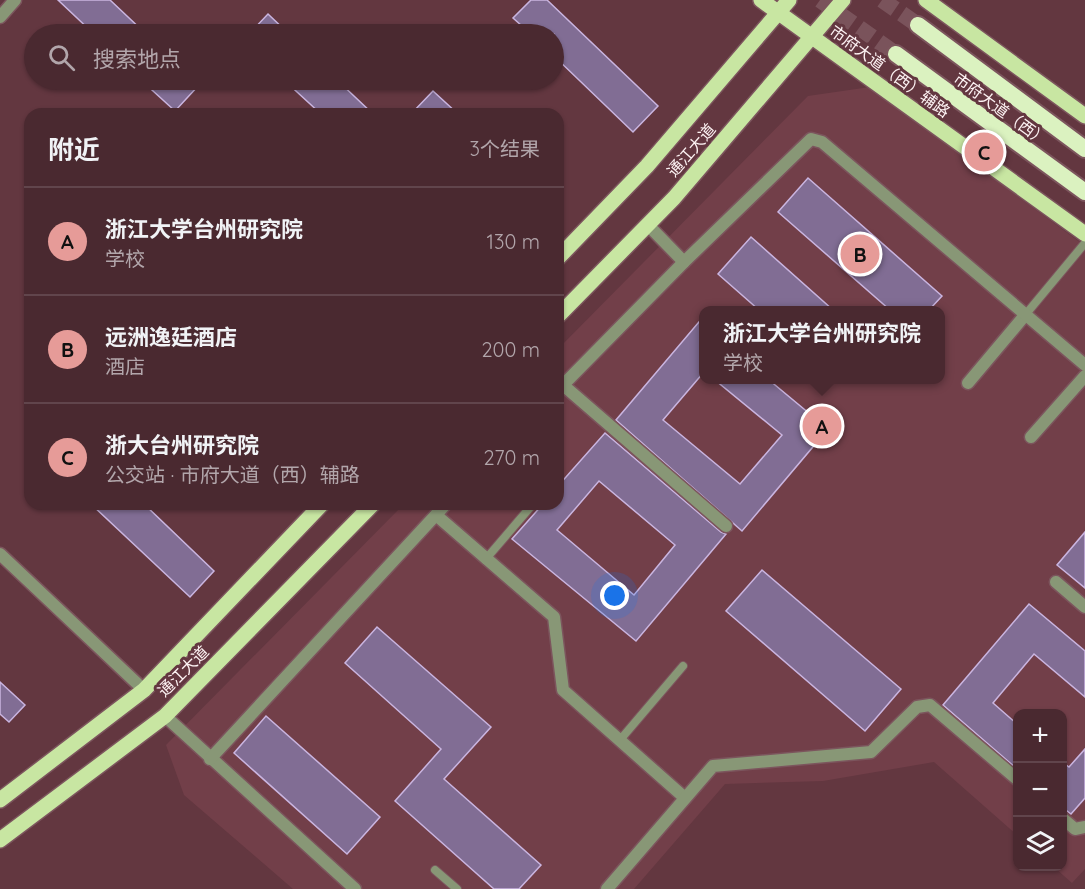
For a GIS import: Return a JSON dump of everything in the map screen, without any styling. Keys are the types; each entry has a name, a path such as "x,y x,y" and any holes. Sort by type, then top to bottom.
{"highway":[{"name":"市府大道（西）","path":"918,25 1085,149"},
{"name":"市府大道（西）","path":"896,54 1085,192"}],"main road":[{"name":"市府大道（西）辅路","path":"760,0 1085,234"},
{"name":"通江大道","path":"564,252 646,166 789,0"},
{"name":"通江大道","path":"564,310 674,198 813,38 843,0"},
{"path":"926,0 1085,116"},
{"name":"通江大道","path":"0,800 144,690 316,510"},
{"name":"通江大道","path":"0,840 165,716 367,510"}],"street":[{"path":"0,17 15,0"},
{"path":"564,383 684,262 812,139 822,142 1085,365"},
{"path":"648,225 684,262"},
{"path":"968,383 1026,314"},
{"path":"1031,437 1085,375"},
{"path":"564,390 726,526"},
{"path":"210,759 441,510"},
{"path":"436,515 485,560 554,617 563,690 685,798"},
{"path":"0,554 144,690"},
{"path":"1056,582 1085,607"},
{"path":"607,889 713,766 871,752 917,707 930,705 1013,777"},
{"path":"165,716 355,889"},
{"path":"1067,822 1075,829 1085,827"}],"lane":[{"path":"1026,314 1085,243"},
{"path":"485,560 528,510"},
{"path":"620,740 684,666"},
{"path":"435,870 457,889"}],"shaded area":[{"path":"870,87 1085,246 1085,869 1072,883 1058,871 1067,871 1067,709 1013,709 1013,831 934,762 823,781 725,784 634,889 293,889 184,795 166,745 398,510 564,510 564,343 808,96"}],"building":[{"path":"58,0 110,0 135,24 83,24"},
{"path":"531,0 547,0 658,106 633,132 564,66 564,24 520,24 513,18"},
{"path":"268,14 278,24 258,24"},
{"path":"152,90 194,90 178,108 172,108"},
{"path":"295,90 348,90 367,108 314,108"},
{"path":"433,91 451,108 417,108"},
{"path":"808,178 942,296 933,306 885,306 778,212"},
{"path":"751,237 829,306 754,306 718,274"},
{"path":"699,322 699,378 663,420 740,484 782,435 720,384 774,384 828,429 742,531 616,420"},
{"path":"605,433 726,534 636,641 512,539 538,510 564,510 564,479","holes":["599,481 675,545 634,595 557,530"]},
{"path":"97,510 150,510 214,571 190,597"},
{"path":"1085,532 1085,588 1057,565"},
{"path":"762,570 901,689 865,731 726,611"},
{"path":"1029,604 1085,651 1085,697 1034,654 993,703 1013,720 1013,766 943,705"},
{"path":"377,627 491,727 444,779 541,865 519,889 494,889 395,801 441,749 345,663"},
{"path":"0,682 25,705 9,722 0,714"},
{"path":"266,716 380,817 347,854 234,753"},
{"path":"1085,749 1085,798 1071,814 1067,811 1067,766 1069,767"}],"tunnel":[{"path":"820,0 896,54"},
{"path":"882,0 918,25"}],"place":[{"name":"浙大台州研究院","path":"984,152"},
{"name":"远洲逸廷酒店","path":"860,254"},
{"name":"浙江大学台州研究院","path":"822,426"}]}
